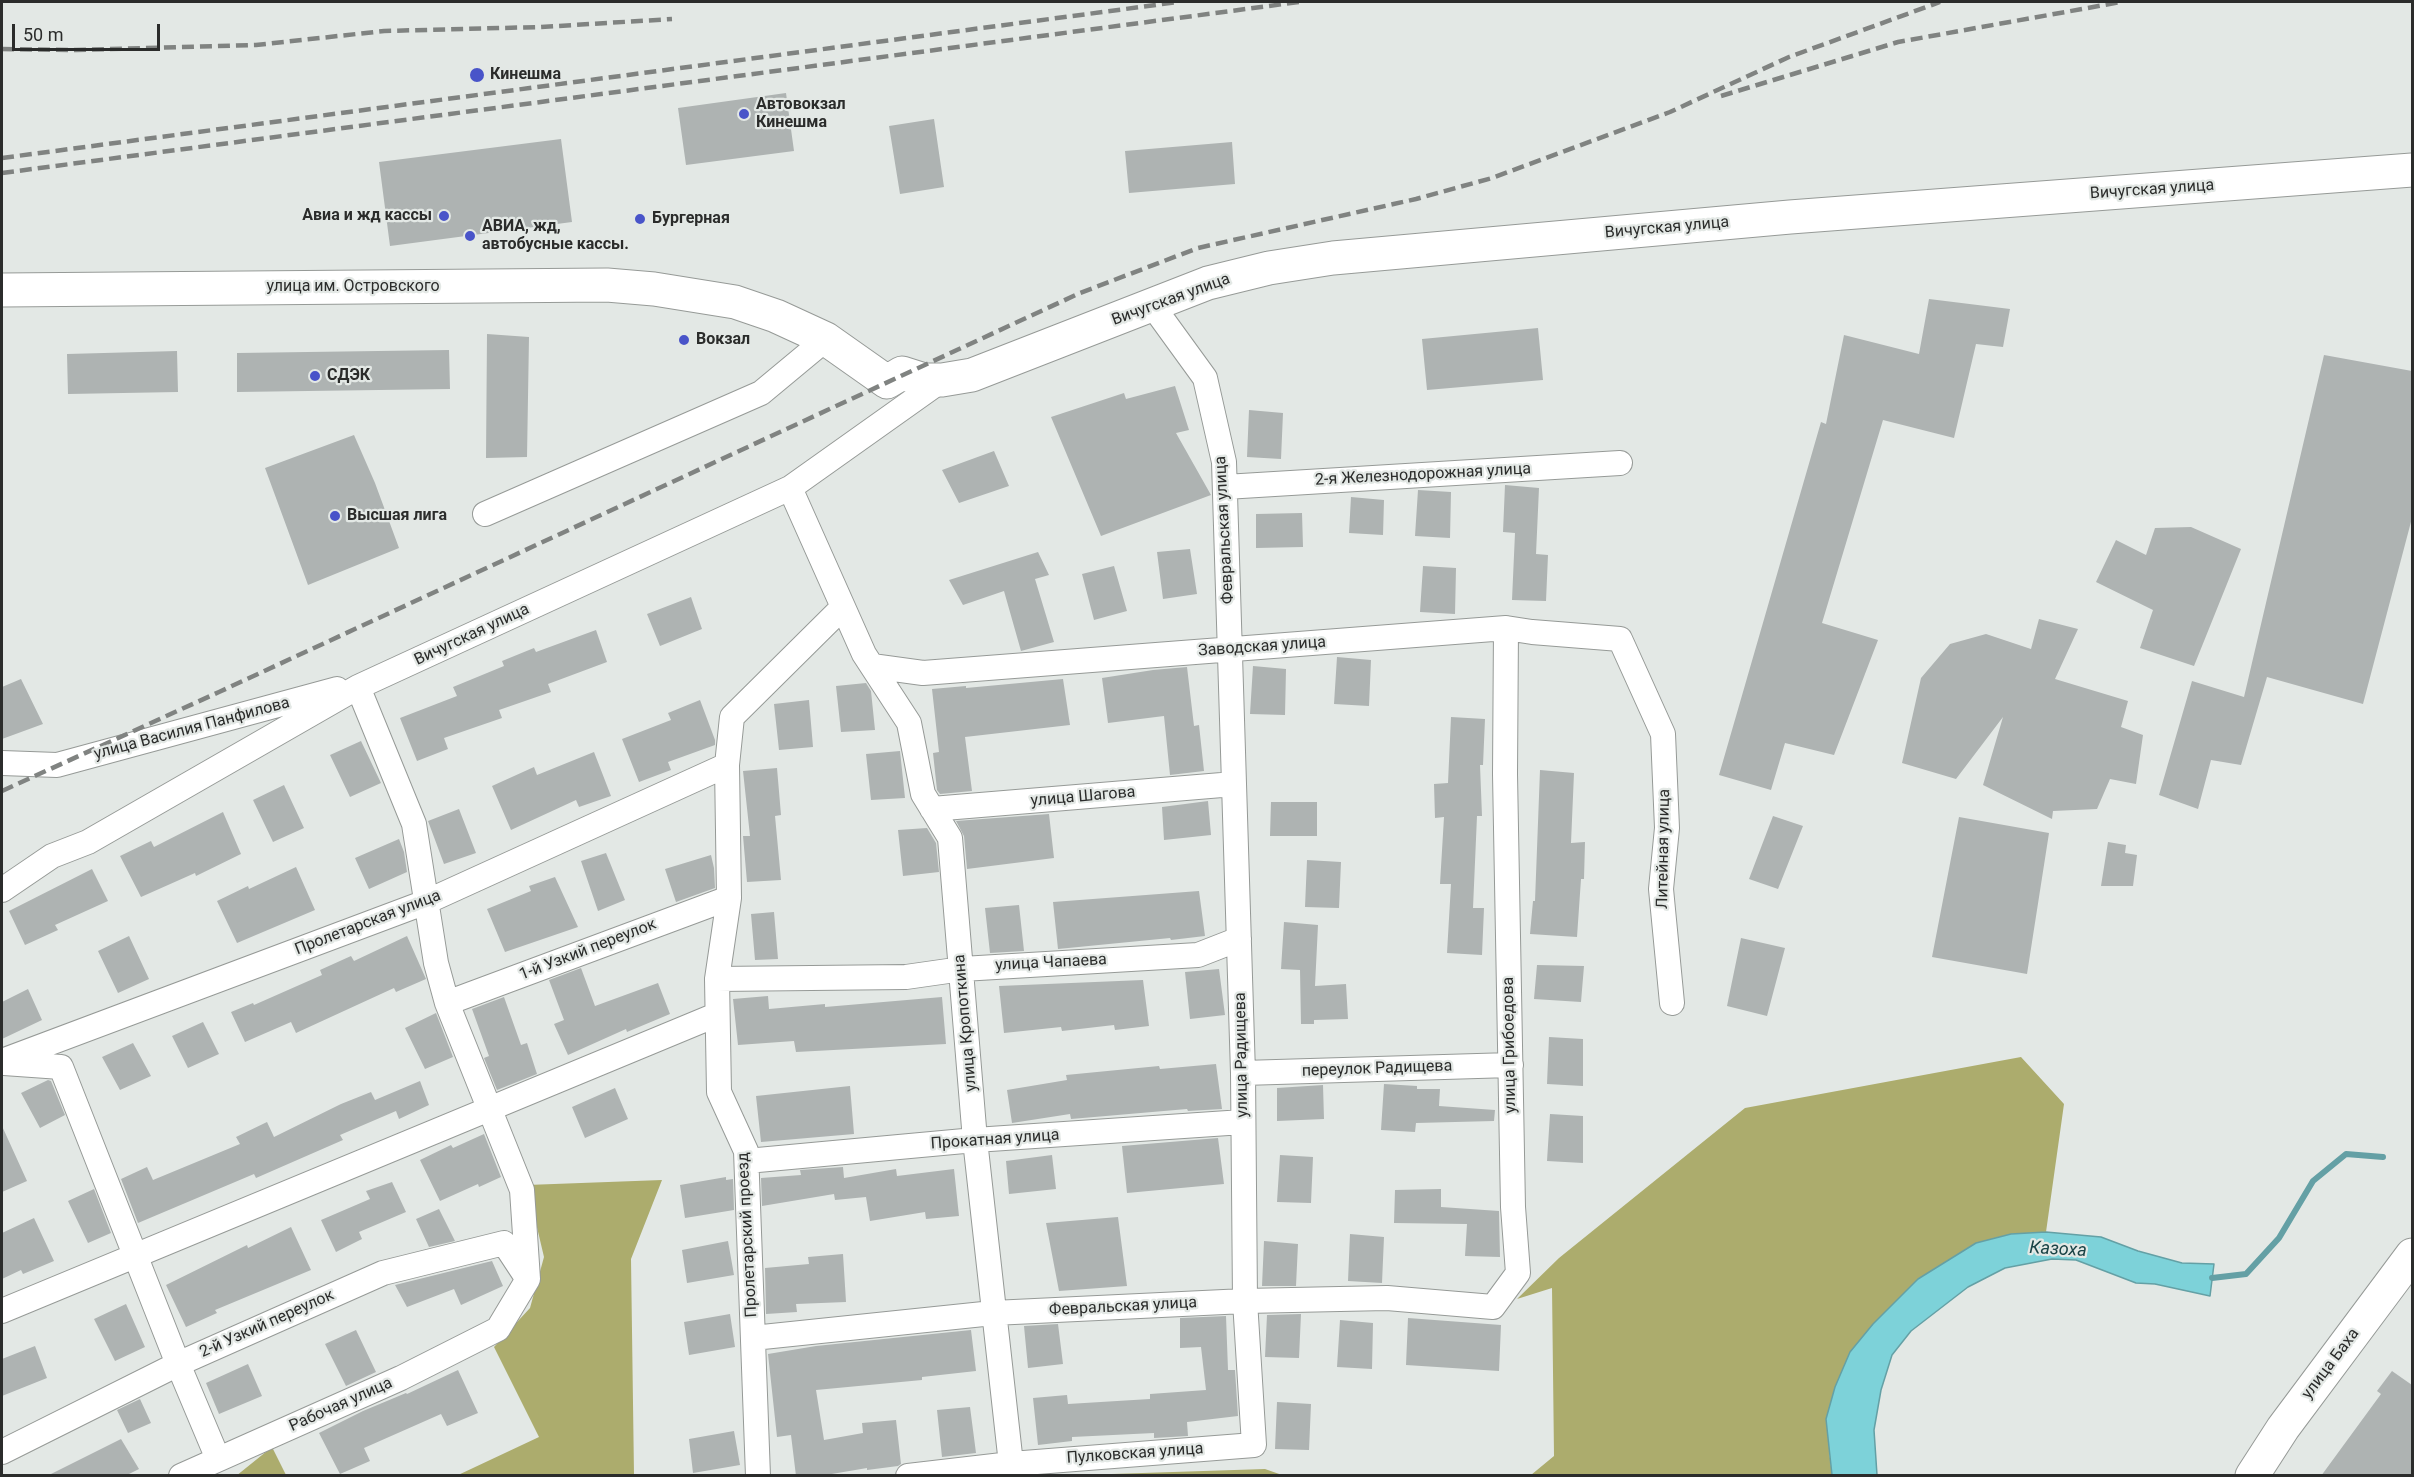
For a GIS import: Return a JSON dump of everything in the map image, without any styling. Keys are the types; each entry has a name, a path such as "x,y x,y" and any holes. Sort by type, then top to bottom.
{"main road":[{"name":"Вичугская улица","path":"705,296 735,302 776,316 826,339 887,382 903,373 924,380 942,380 972,375 1208,283 1269,268 1333,258 1778,218 2412,170"},
{"name":"улица им. Островского","path":"2,290 607,285 705,296"},
{"name":"улица Баха","path":"2252,1476 2283,1428 2412,1255"}],"street":[{"name":"Февральская улица","path":"1152,305 1205,378 1224,462 1230,657"},
{"path":"485,514 761,393 826,339"},
{"name":"Вичугская улица","path":"2,890 52,856 88,842 358,687 790,488 942,380"},
{"name":"2-я Железнодорожная улица","path":"1225,487 1620,463"},
{"name":"улица Кропоткина","path":"790,488 872,666 909,723 923,794 950,838 975,1140 1011,1464"},
{"name":"Пролетарский проезд","path":"759,1476 746,1151 719,1092 717,979 729,898 727,765 732,717 843,607"},
{"name":"Заводская улица","path":"872,666 923,673 1230,657 1506,628"},
{"name":"улица Грибоедова","path":"1492,1307 1518,1273 1513,1207 1505,774 1506,628"},
{"name":"Литейная улица","path":"1506,628 1620,639 1663,734 1667,828 1661,889 1672,1003"},
{"name":"улица Радищева","path":"1230,657 1243,1073 1245,1301 1254,1445"},
{"name":"улица Василия Панфилова","path":"2,763 57,765 380,677"},
{"path":"358,687 414,825 436,963 447,1003 522,1190 528,1279"},
{"name":"Пролетарская улица","path":"2,1062 426,902 727,765"},
{"name":"улица Шагова","path":"932,809 1234,784"},
{"name":"1-й Узкий переулок","path":"447,1003 729,898"},
{"name":"улица Чапаева","path":"717,979 906,977 962,969 1198,955 1239,939"},
{"path":"2,1311 716,1015"},
{"path":"2,1062 61,1067 178,1364 218,1459"},
{"name":"переулок Радищева","path":"1243,1073 1511,1065"},
{"name":"Прокатная улица","path":"747,1161 975,1140 1243,1122"},
{"name":"2-й Узкий переулок","path":"2,1452 178,1364 383,1273 504,1243 528,1279"},
{"name":"Рабочая улица","path":"181,1476 401,1378 498,1329 528,1279"},
{"name":"Февральская улица","path":"753,1338 993,1313 1245,1301 1388,1298 1492,1307"},
{"name":"Пулковская улица","path":"908,1476 1011,1464 1254,1445"}],"shaded area":[{"path":"2021,1057 2064,1104 2046,1232 2011,1234 1976,1243 1918,1279 1897,1300 1829,1450 1832,1475 1531,1475 1554,1456 1552,1288 1517,1299 1559,1258 1745,1108"},
{"path":"662,1180 631,1259 634,1475 456,1476 539,1437 494,1347 530,1308 544,1257 527,1185"},
{"path":"272,1447 286,1475 236,1476"},
{"path":"1265,1469 1282,1475 1081,1475"}],"water":[{"path":"2046,1232 2101,1237 2138,1251 2182,1263 2214,1264 2210,1296 2155,1284 2136,1283 2076,1260 2052,1259 2005,1268 1968,1287 1911,1331 1892,1355 1881,1390 1874,1430 1877,1475 1832,1475 1826,1419 1835,1387 1850,1352 1873,1324 1918,1279 1976,1243 2011,1234"}],"building":[{"path":"786,93 794,151 686,165 678,108"},
{"path":"934,119 944,187 900,194 889,126"},
{"path":"561,139 572,222 390,246 379,162"},
{"path":"1232,142 1235,184 1129,193 1125,151"},
{"path":"1929,299 2010,309 2003,347 1976,344 1954,438 1883,420 1822,623 1878,640 1834,755 1785,743 1771,790 1719,775 1821,422 1826,424 1844,335 1919,354"},
{"path":"1538,328 1543,380 1427,390 1422,339"},
{"path":"487,334 529,337 527,457 486,458"},
{"path":"449,350 450,389 237,392 237,353"},
{"path":"177,351 178,392 68,394 67,354"},
{"path":"2324,355 2412,371 2412,518 2363,704 2267,677 2241,765 2211,760 2198,809 2159,795 2192,681 2244,697"},
{"path":"1175,386 1189,430 1176,433 1211,495 1101,536 1051,417 1124,393 1126,399"},
{"path":"1249,410 1283,413 1281,459 1247,457"},
{"name":"Высшая лига","path":"354,435 399,548 308,585 265,468"},
{"path":"994,451 1009,486 959,503 942,470"},
{"path":"1505,485 1539,488 1536,554 1548,555 1546,601 1512,600 1515,533 1503,532"},
{"path":"1418,490 1451,492 1450,538 1415,536"},
{"path":"1351,497 1384,500 1383,535 1349,533"},
{"path":"1302,513 1303,547 1256,548 1256,514"},
{"path":"2191,527 2241,549 2194,666 2140,648 2153,610 2096,582 2116,540 2146,555 2155,528"},
{"path":"1190,549 1197,594 1163,599 1157,552"},
{"path":"1038,552 1049,575 1035,579 1054,642 1021,651 1004,591 963,605 949,580"},
{"path":"1114,566 1127,611 1094,620 1082,574"},
{"path":"1423,566 1456,568 1455,614 1420,612"},
{"path":"691,597 702,629 660,646 647,614"},
{"path":"2039,619 2078,629 2055,679 2128,701 2121,727 2143,735 2136,784 2110,779 2097,809 2053,811 2052,819 1983,785 2003,717 1956,779 1902,763 1921,678 1950,644 1986,634 2031,649"},
{"path":"596,630 607,662 548,684 551,692 499,710 502,718 444,738 448,749 417,761 400,718 457,696 453,687 504,666 502,661 534,648 536,652"},
{"path":"1337,657 1371,660 1369,706 1334,704"},
{"path":"1253,666 1286,669 1285,715 1250,714"},
{"path":"1187,667 1194,726 1199,725 1204,771 1170,775 1164,716 1108,723 1102,678"},
{"path":"21,679 43,724 2,739 2,687"},
{"path":"1063,679 1070,725 965,737 972,791 940,794 937,790 933,753 939,752 932,689"},
{"path":"866,683 871,691 875,730 841,732 836,686"},
{"path":"700,700 715,745 668,762 671,770 639,782 622,739 671,720 668,713"},
{"path":"809,700 813,747 779,750 774,704"},
{"path":"1451,717 1485,719 1483,765 1480,765 1482,816 1477,816 1473,908 1484,908 1482,955 1447,953 1451,884 1440,884 1444,817 1435,818 1434,784 1448,783"},
{"path":"361,741 381,783 350,797 330,755"},
{"path":"900,751 905,798 871,800 866,754"},
{"path":"594,752 611,796 579,807 576,800 511,830 492,786 534,767 537,775"},
{"path":"777,768 781,815 775,816 781,880 747,882 743,836 750,836 743,771"},
{"path":"1540,770 1574,773 1571,843 1585,842 1584,879 1581,879 1577,937 1530,934 1533,901 1535,901"},
{"path":"284,785 304,828 273,842 253,800"},
{"path":"1208,801 1211,835 1164,840 1162,807"},
{"path":"1271,802 1317,802 1317,836 1270,836"},
{"path":"459,809 476,853 444,864 428,821"},
{"path":"223,812 241,854 196,876 195,873 141,897 120,856 151,841 154,847"},
{"path":"1049,814 1054,858 967,869 964,836 956,821"},
{"path":"1773,816 1803,826 1778,889 1749,879"},
{"path":"1959,817 2049,833 2027,974 1932,957"},
{"path":"927,828 936,843 939,872 903,876 898,830"},
{"path":"399,839 407,872 369,889 355,858"},
{"path":"2108,842 2126,845 2125,853 2137,855 2133,886 2101,886"},
{"path":"606,853 625,900 598,911 581,861"},
{"path":"711,855 715,888 676,902 665,869"},
{"path":"1307,860 1341,862 1339,908 1305,907"},
{"path":"296,867 315,910 237,943 217,901"},
{"path":"92,869 108,901 55,925 58,930 25,945 9,911"},
{"path":"555,877 578,927 505,952 487,909 531,891 529,886"},
{"path":"1199,891 1205,936 1058,949 1053,902"},
{"path":"1019,905 1024,951 990,953 985,908"},
{"path":"774,912 778,959 755,960 751,914"},
{"path":"1284,922 1318,925 1315,986 1346,984 1348,1019 1314,1020 1314,1024 1301,1024 1300,970 1281,969"},
{"path":"129,936 149,979 118,993 98,951"},
{"path":"407,936 426,979 396,992 394,988 296,1033 291,1022 245,1042 231,1012 253,1003 254,1005 322,975 320,970 351,956 354,961"},
{"path":"1741,938 1785,948 1767,1016 1727,1006"},
{"path":"1537,965 1584,966 1581,1002 1534,999"},
{"path":"581,968 595,1006 658,983 670,1014 627,1032 626,1029 568,1055 554,1024 564,1020 549,980"},
{"path":"1219,969 1225,1015 1190,1019 1185,972"},
{"path":"1143,980 1149,1026 1115,1030 1114,1025 1062,1031 1061,1027 1004,1033 999,986"},
{"path":"28,989 42,1020 2,1039 2,1002"},
{"path":"768,996 769,1009 825,1004 825,1007 942,997 946,1044 796,1052 794,1041 738,1045 733,999"},
{"path":"504,997 521,1045 527,1043 537,1074 497,1090 484,1058 489,1056 472,1009"},
{"path":"436,1013 453,1057 425,1069 405,1028"},
{"path":"203,1022 219,1054 188,1068 172,1036"},
{"path":"1549,1037 1583,1039 1583,1086 1547,1084"},
{"path":"133,1043 151,1076 120,1090 102,1057"},
{"path":"1216,1064 1222,1109 1188,1111 1187,1109 1071,1119 1070,1114 1012,1123 1007,1090 1067,1080 1066,1075 1159,1066 1160,1069"},
{"path":"48,1080 51,1081 65,1115 40,1128 21,1093"},
{"path":"420,1081 429,1105 399,1119 396,1111 340,1135 343,1140 256,1178 254,1174 138,1223 121,1179 147,1167 153,1180 240,1144 236,1137 267,1122 274,1137 371,1092 375,1100"},
{"path":"1384,1084 1417,1086 1417,1089 1440,1089 1439,1106 1495,1110 1494,1121 1416,1123 1415,1132 1381,1130"},
{"path":"1323,1085 1324,1119 1277,1121 1277,1088"},
{"path":"850,1086 854,1134 761,1142 756,1096"},
{"path":"615,1088 628,1119 585,1138 572,1107"},
{"path":"1550,1114 1583,1116 1583,1163 1547,1161"},
{"path":"2,1126 27,1181 2,1192"},
{"path":"484,1134 501,1177 479,1187 478,1184 440,1201 420,1160 451,1145 453,1148"},
{"path":"1218,1138 1224,1184 1127,1193 1122,1146"},
{"path":"1052,1155 1056,1189 1009,1194 1006,1161"},
{"path":"1280,1155 1313,1157 1311,1203 1277,1202"},
{"path":"843,1167 844,1178 896,1169 897,1176 954,1169 959,1216 926,1219 925,1212 870,1221 866,1197 835,1200 834,1194 762,1206 761,1178 801,1175 800,1170"},
{"path":"726,1177 726,1180 733,1179 734,1210 685,1218 680,1185"},
{"path":"392,1182 406,1212 359,1232 362,1239 336,1252 321,1220 370,1199 366,1191"},
{"path":"94,1189 111,1233 88,1243 68,1201"},
{"path":"1441,1189 1441,1207 1499,1211 1500,1257 1465,1256 1467,1224 1394,1223 1395,1190"},
{"path":"439,1209 455,1241 429,1247 416,1219"},
{"path":"1118,1217 1127,1286 1059,1291 1046,1223"},
{"path":"34,1218 54,1261 23,1274 21,1270 2,1279 2,1233"},
{"path":"291,1227 311,1270 215,1310 217,1313 186,1327 166,1285 247,1245 248,1248"},
{"path":"1350,1234 1384,1237 1382,1283 1348,1281"},
{"path":"728,1241 734,1275 687,1283 682,1250"},
{"path":"1264,1241 1298,1244 1296,1286 1262,1286"},
{"path":"843,1254 846,1302 796,1304 797,1312 766,1314 765,1268 809,1264 808,1257"},
{"path":"492,1261 503,1286 461,1305 454,1289 407,1307 395,1285"},
{"path":"126,1304 145,1347 115,1361 94,1319"},
{"path":"730,1314 735,1347 689,1355 684,1322"},
{"path":"1301,1314 1299,1358 1265,1357 1267,1315"},
{"path":"1226,1316 1228,1370 1235,1370 1238,1416 1187,1422 1188,1436 1154,1438 1154,1433 1072,1437 1072,1441 1038,1445 1033,1398 1067,1395 1068,1404 1150,1399 1150,1394 1206,1390 1201,1347 1180,1348 1180,1318"},
{"path":"1408,1318 1501,1325 1499,1371 1406,1365"},
{"path":"1340,1320 1373,1323 1372,1369 1337,1367"},
{"path":"1058,1324 1063,1364 1028,1368 1024,1326"},
{"path":"356,1330 376,1372 346,1386 325,1344"},
{"path":"971,1330 976,1371 922,1377 922,1380 816,1390 824,1440 863,1433 862,1423 896,1420 901,1464 820,1476 796,1476 791,1435 777,1437 768,1354 816,1346"},
{"path":"35,1346 47,1378 2,1396 2,1359"},
{"path":"248,1364 262,1396 219,1414 206,1383"},
{"path":"458,1370 478,1413 447,1426 441,1414 364,1448 370,1461 340,1474 319,1433 363,1411 407,1394"},
{"path":"2392,1371 2412,1385 2412,1476 2321,1476 2381,1394 2377,1391"},
{"path":"140,1399 151,1423 128,1433 117,1410"},
{"path":"1277,1402 1311,1404 1309,1450 1275,1449"},
{"path":"970,1407 976,1453 942,1457 937,1410"},
{"path":"734,1431 740,1465 693,1473 689,1439"},
{"path":"121,1439 139,1469 125,1476 47,1476"}],"waterway":[{"name":"Казоха","path":"2212,1278 2246,1274 2279,1238 2313,1181 2346,1154 2383,1157"}],"railway":[{"path":"2,158 1178,2"},
{"path":"2,173 1299,2"},
{"path":"2,791 1080,293 1198,248 1416,199 1492,178 1670,112 1789,57 1940,2"},
{"path":"1721,96 1898,42 2121,2"},
{"path":"2,49 76,50 256,45 384,31 541,27 672,19"}],"place":[{"name":"Кинешма","path":"477,75"},
{"name":"Автовокзал Кинешма","path":"744,114"},
{"name":"Авиа и жд кассы","path":"444,216"},
{"name":"Бургерная","path":"640,219"},
{"name":"АВИА, жд, автобусные кассы.","path":"470,236"},
{"name":"Вокзал","path":"684,340"},
{"name":"СДЭК","path":"315,376"},
{"name":"Высшая лига","path":"335,516"}]}
